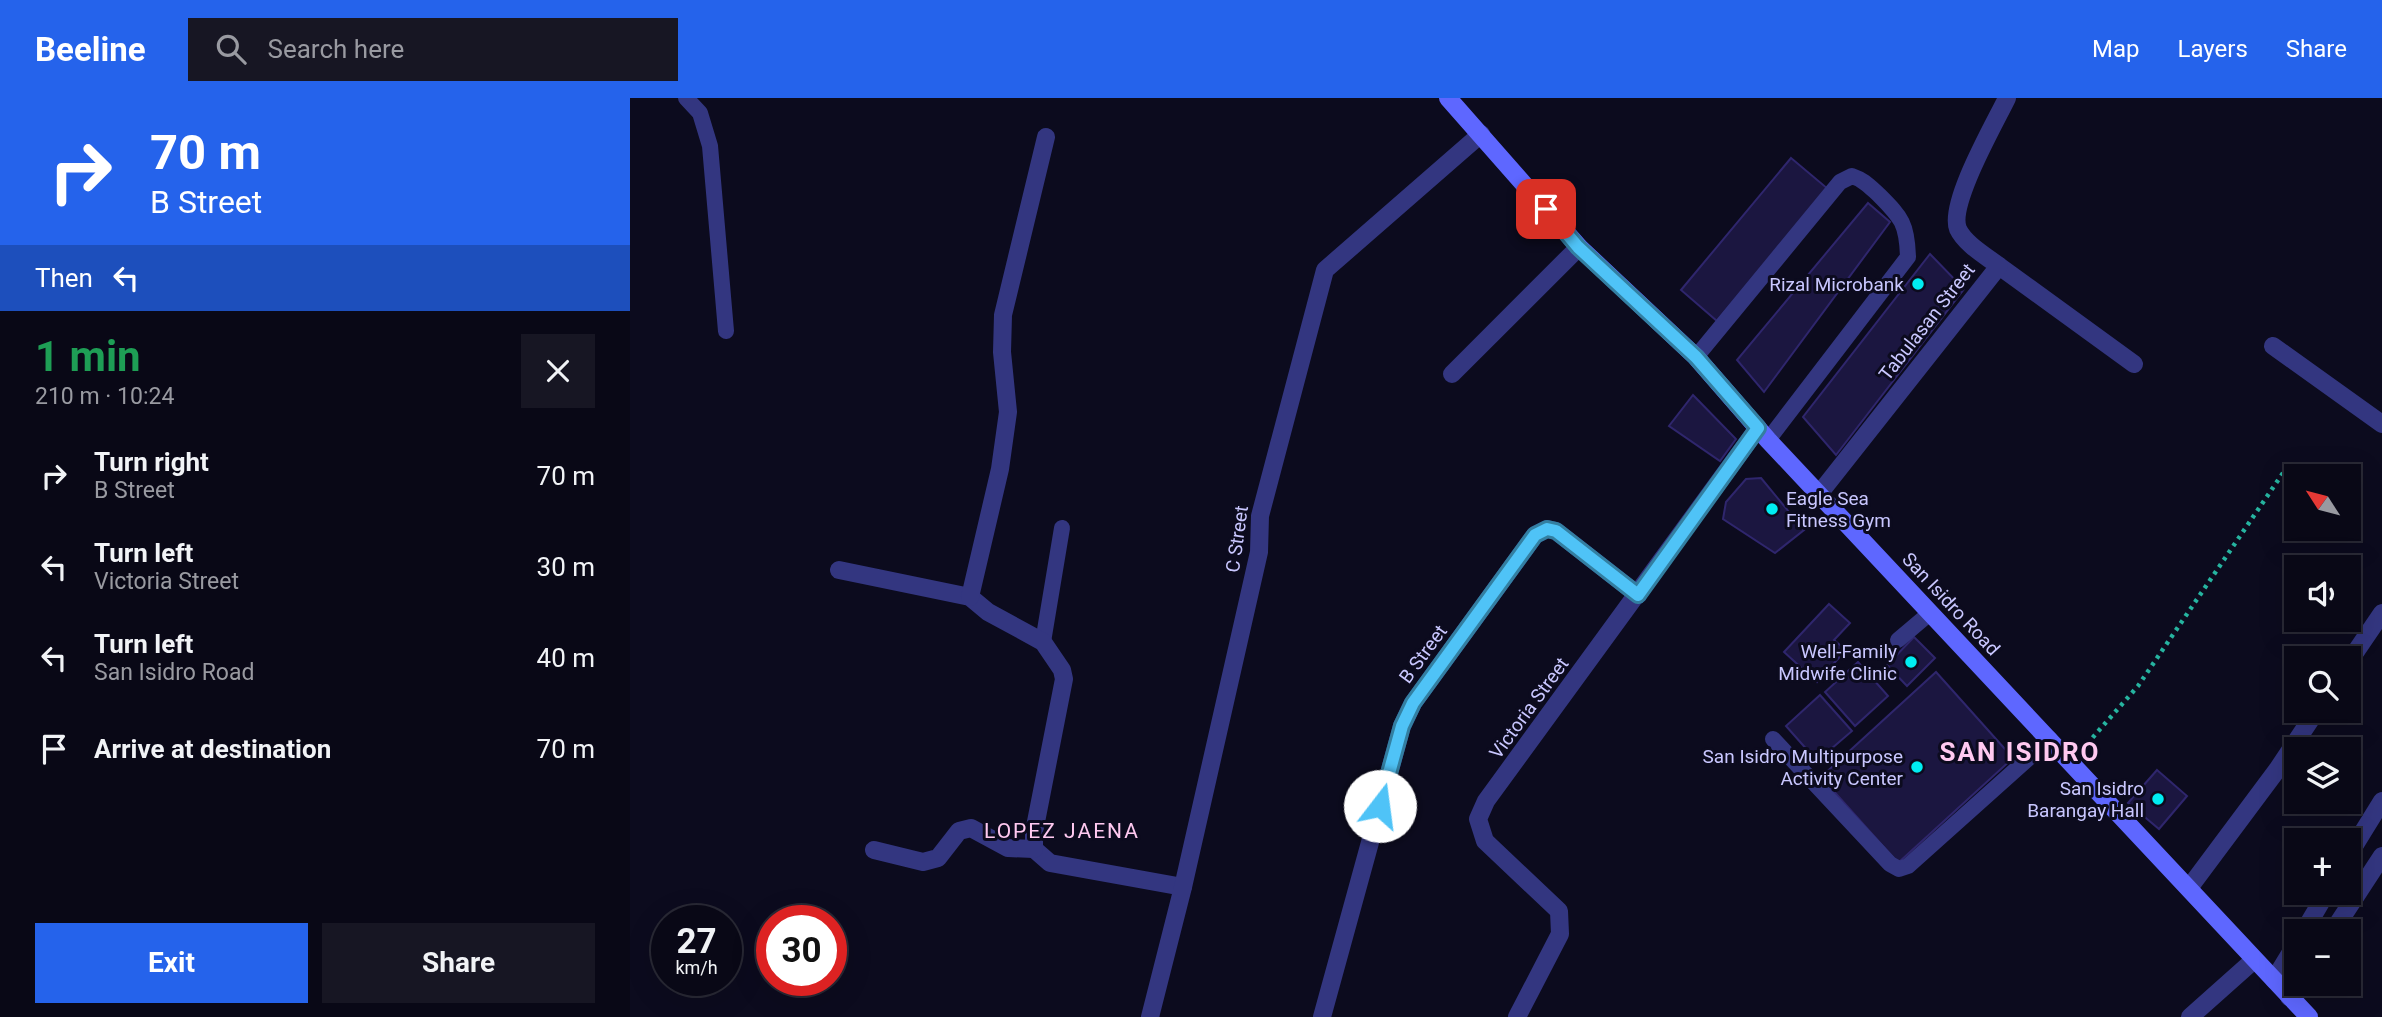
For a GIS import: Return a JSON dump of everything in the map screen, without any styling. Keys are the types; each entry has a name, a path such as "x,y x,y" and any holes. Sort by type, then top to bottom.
{"street":[{"name":"San Isidro Road","path":"1448,98 1578,247 1696,357 1763,434 2189,888 2253,960 2274,980 2284,985"},
{"name":"Tabulasan Street","path":"1819,494 1999,265 1966,240 1958,228 1957,215 1963,188 2007,98"},
{"name":"C Street","path":"1150,1017 1183,887 1259,552 1260,516 1325,270 1482,134"},
{"path":"970,597 1000,469 1008,412 1002,352 1003,315 1046,137"},
{"path":"1452,374 1578,247"},
{"path":"1999,265 2134,364"},
{"path":"2273,346 2382,424"},
{"name":"Victoria Street","path":"1517,1017 1560,934 1559,911 1485,841 1478,818 1494,790 1638,595 1763,434"},
{"name":"B Street","path":"1322,1017 1402,726 1413,703 1535,535 1547,529 1556,531 1638,595"},
{"path":"839,570 970,597 988,612 1043,642 1062,670 1064,680 1034,832 1034,849"},
{"path":"2360,646 2382,613"},
{"path":"2189,888 2277,770 2308,723"},
{"path":"2361,835 2382,801"},
{"path":"874,850 923,862 938,858 960,831 971,828 1008,848 1034,849 1050,863 1183,887"},
{"path":"2341,919 2382,856"},
{"path":"2190,1017 2253,960"},
{"path":"2274,980 2284,964"},
{"name":"San Isidro Road","path":"2297,996 2309,1017"}],"lane":[{"path":"686,98 700,113 710,145 726,331"},
{"path":"1696,357 1840,182 1852,176 1863,180 1900,215 1907,236 1908,257 1763,434"},
{"path":"1043,642 1062,528"},
{"path":"1898,640 1930,612"},
{"path":"1773,739 1890,863 1899,869 1908,866 2050,739"}],"path":[{"path":"2089,742 2138,686 2284,471"}],"building":[{"path":"1791,158 1828,189 1717,321 1681,290"},
{"path":"1868,203 1890,222 1764,392 1737,360"},
{"path":"1930,254 1964,289 1836,455 1803,417"},
{"path":"1693,395 1736,439 1720,461 1669,426"},
{"path":"1761,478 1804,530 1775,553 1723,519 1726,502 1746,479"},
{"path":"1829,604 1850,623 1834,640 1846,650 1817,682 1784,652"},
{"name":"Well-Family Midwife Clinic","path":"1914,637 1935,658 1907,686 1887,665"},
{"path":"1858,662 1888,696 1855,726 1825,692"},
{"name":"San Isidro Multipurpose Activity Center","path":"1936,672 2013,758 1898,863 1821,777"},
{"path":"1820,695 1852,731 1817,761 1786,726"},
{"name":"San Isidro Barangay Hall","path":"2157,770 2187,796 2159,829 2128,803"}],"place":[{"name":"Rizal Microbank","path":"1918,284"},
{"name":"Eagle Sea Fitness Gym","path":"1772,509"},
{"name":"Well-Family Midwife Clinic","path":"1911,662"},
{"name":"San Isidro Multipurpose Activity Center","path":"1917,767"},
{"name":"San Isidro Barangay Hall","path":"2158,799"}],"district":[{"name":"SAN ISIDRO","path":"2020,752"},
{"name":"LOPEZ JAENA","path":"1062,831"}],"route":[{"path":"1380,806 1402,726 1413,703 1535,535 1547,529 1556,531 1638,595 1758,428 1696,357 1578,247 1546,209"}]}
